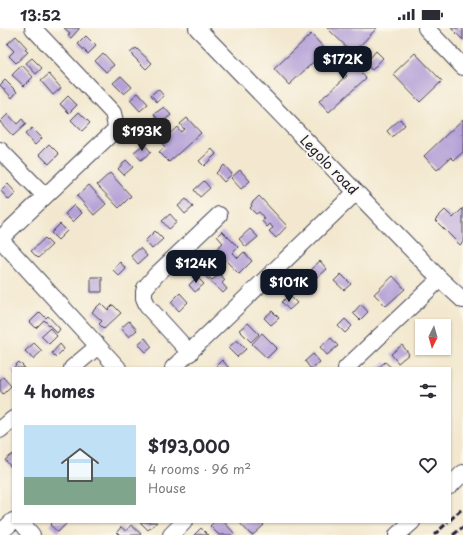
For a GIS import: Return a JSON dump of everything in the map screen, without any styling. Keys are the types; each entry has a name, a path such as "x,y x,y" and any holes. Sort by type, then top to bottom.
{"street":[{"path":"33,28 113,113 116,120 116,126 114,131 0,239 117,367"},
{"name":"Legolo road","path":"197,28 463,300"},
{"path":"426,28 463,67"},
{"path":"0,150 45,196"},
{"path":"174,367 356,192"},
{"path":"190,353 148,307 144,298 144,292 145,288 156,275 220,215"},
{"path":"347,367 440,278"},
{"path":"73,367 98,346"},
{"path":"0,430 12,420"},
{"path":"451,485 463,473"},
{"path":"0,533 12,522"},
{"path":"22,523 32,535"},
{"path":"171,535 183,523"},
{"path":"397,535 411,523"}],"building":[{"path":"64,28 79,29 71,38 68,36 70,33"},
{"path":"327,28 377,28 353,53"},
{"path":"451,28 463,28 463,40"},
{"path":"311,34 326,50 289,85 274,69"},
{"path":"16,36 27,48 25,50 28,52 16,63 9,56 14,51 7,44"},
{"path":"86,36 96,46 88,54 78,44"},
{"path":"344,46 351,54 347,58 366,78 329,112 319,101 347,76 331,58"},
{"path":"136,48 152,63 146,69 130,53"},
{"path":"376,51 383,58 372,70 365,64"},
{"path":"103,53 114,65 106,72 95,61"},
{"path":"415,53 442,81 420,102 393,74"},
{"path":"32,58 42,68 36,74 26,63"},
{"path":"22,65 33,77 24,86 12,75"},
{"path":"49,74 61,88 53,95 41,81"},
{"path":"121,76 132,87 124,94 113,83"},
{"path":"5,80 17,92 12,98 0,85"},
{"path":"158,89 164,96 157,102 151,95"},
{"path":"138,93 148,104 140,111 130,100"},
{"path":"68,96 77,105 69,113 60,104"},
{"path":"164,107 171,115 161,123 154,114"},
{"path":"79,112 90,123 82,131 71,120"},
{"path":"8,114 17,124 22,119 26,124 13,136 0,122"},
{"path":"187,118 201,133 169,162 159,152 165,147 161,142 177,127 181,132 184,129 180,124"},
{"path":"400,119 405,125 392,137 387,131"},
{"path":"463,119 463,152 454,160 451,157 437,170 424,156"},
{"path":"32,128 42,138 35,145 25,134"},
{"path":"49,144 59,154 49,164 39,154"},
{"path":"144,144 151,152 141,160 134,152"},
{"path":"212,149 216,154 204,166 199,161"},
{"path":"126,160 133,167 124,175 118,169"},
{"path":"224,165 232,174 224,182 216,173"},
{"path":"240,170 250,181 241,189 231,178"},
{"path":"110,173 131,196 119,208 97,185"},
{"path":"204,181 210,188 200,197 194,190"},
{"path":"8,184 16,193 9,200 1,191"},
{"path":"89,185 106,204 94,215 77,196"},
{"path":"259,196 287,226 276,238 269,231 273,228 270,224 267,227 262,221 265,219 259,212 256,214 250,208 252,206 251,204"},
{"path":"186,199 193,207 185,214 178,206"},
{"path":"74,205 82,213 73,222 65,214"},
{"path":"463,208 463,242 460,245 435,220 445,210 453,218"},
{"path":"170,214 177,222 169,229 162,221"},
{"path":"60,224 67,231 58,240 51,233"},
{"path":"250,229 258,237 246,247 239,239"},
{"path":"155,231 163,239 152,249 145,241"},
{"path":"222,231 238,247 233,253 238,258 244,252 252,261 239,274 215,250 223,243 217,236"},
{"path":"45,238 52,245 38,258 31,251"},
{"path":"140,248 147,256 138,264 131,256"},
{"path":"211,259 218,267 208,276 212,280 220,274 225,280 222,283 227,289 223,293 200,271"},
{"path":"320,261 327,269 318,277 311,269"},
{"path":"120,262 126,269 119,276 112,269"},
{"path":"341,274 351,284 344,290 334,281"},
{"path":"393,276 405,289 386,306 374,294"},
{"path":"91,277 102,277 102,292 91,292"},
{"path":"197,277 204,284 195,292 189,285"},
{"path":"304,277 311,284 303,292 295,284"},
{"path":"180,293 188,302 179,311 171,302"},
{"path":"289,295 297,303 289,310 282,302"},
{"path":"101,303 108,310 113,305 121,313 104,329 99,324 102,321 92,312"},
{"path":"361,304 368,312 360,320 353,313"},
{"path":"272,311 279,318 271,325 264,318"},
{"path":"40,312 46,318 48,316 60,329 57,333 44,320 36,328 30,322"},
{"path":"345,319 352,326 345,333 338,326"},
{"path":"129,321 137,330 129,337 121,328"},
{"path":"248,323 259,334 251,342 239,330"},
{"path":"50,328 57,336 49,344 41,336"},
{"path":"262,333 277,348 267,358 252,344"},
{"path":"145,338 152,347 146,352 138,344"},
{"path":"331,338 338,346 327,355 320,347"},
{"path":"237,340 246,349 237,357 228,348"},
{"path":"34,343 42,351 33,359 25,351"},
{"path":"60,344 64,349 56,357 52,353"},
{"path":"402,345 409,354 398,363 391,354"},
{"path":"313,354 320,362 314,367 309,367 305,361"},
{"path":"222,360 228,367 215,367"},
{"path":"19,362 24,367 14,367"},
{"path":"385,362 391,367 379,367"},
{"path":"3,377 11,386 3,394 0,390 0,380"},
{"path":"12,455 12,468 5,460"},
{"path":"52,523 67,523 58,532 50,525"},
{"path":"141,523 156,523 148,530"},
{"path":"213,523 225,523 234,533 232,535 219,535 210,526"},
{"path":"240,523 262,523 264,525 253,535 251,535"},
{"path":"131,525 141,534 140,535 120,535 117,532 121,527 126,531"},
{"path":"201,528 208,535 194,535"}],"railway":[{"path":"451,519 463,508"},
{"path":"434,535 447,523"},
{"path":"453,535 463,527"}]}
